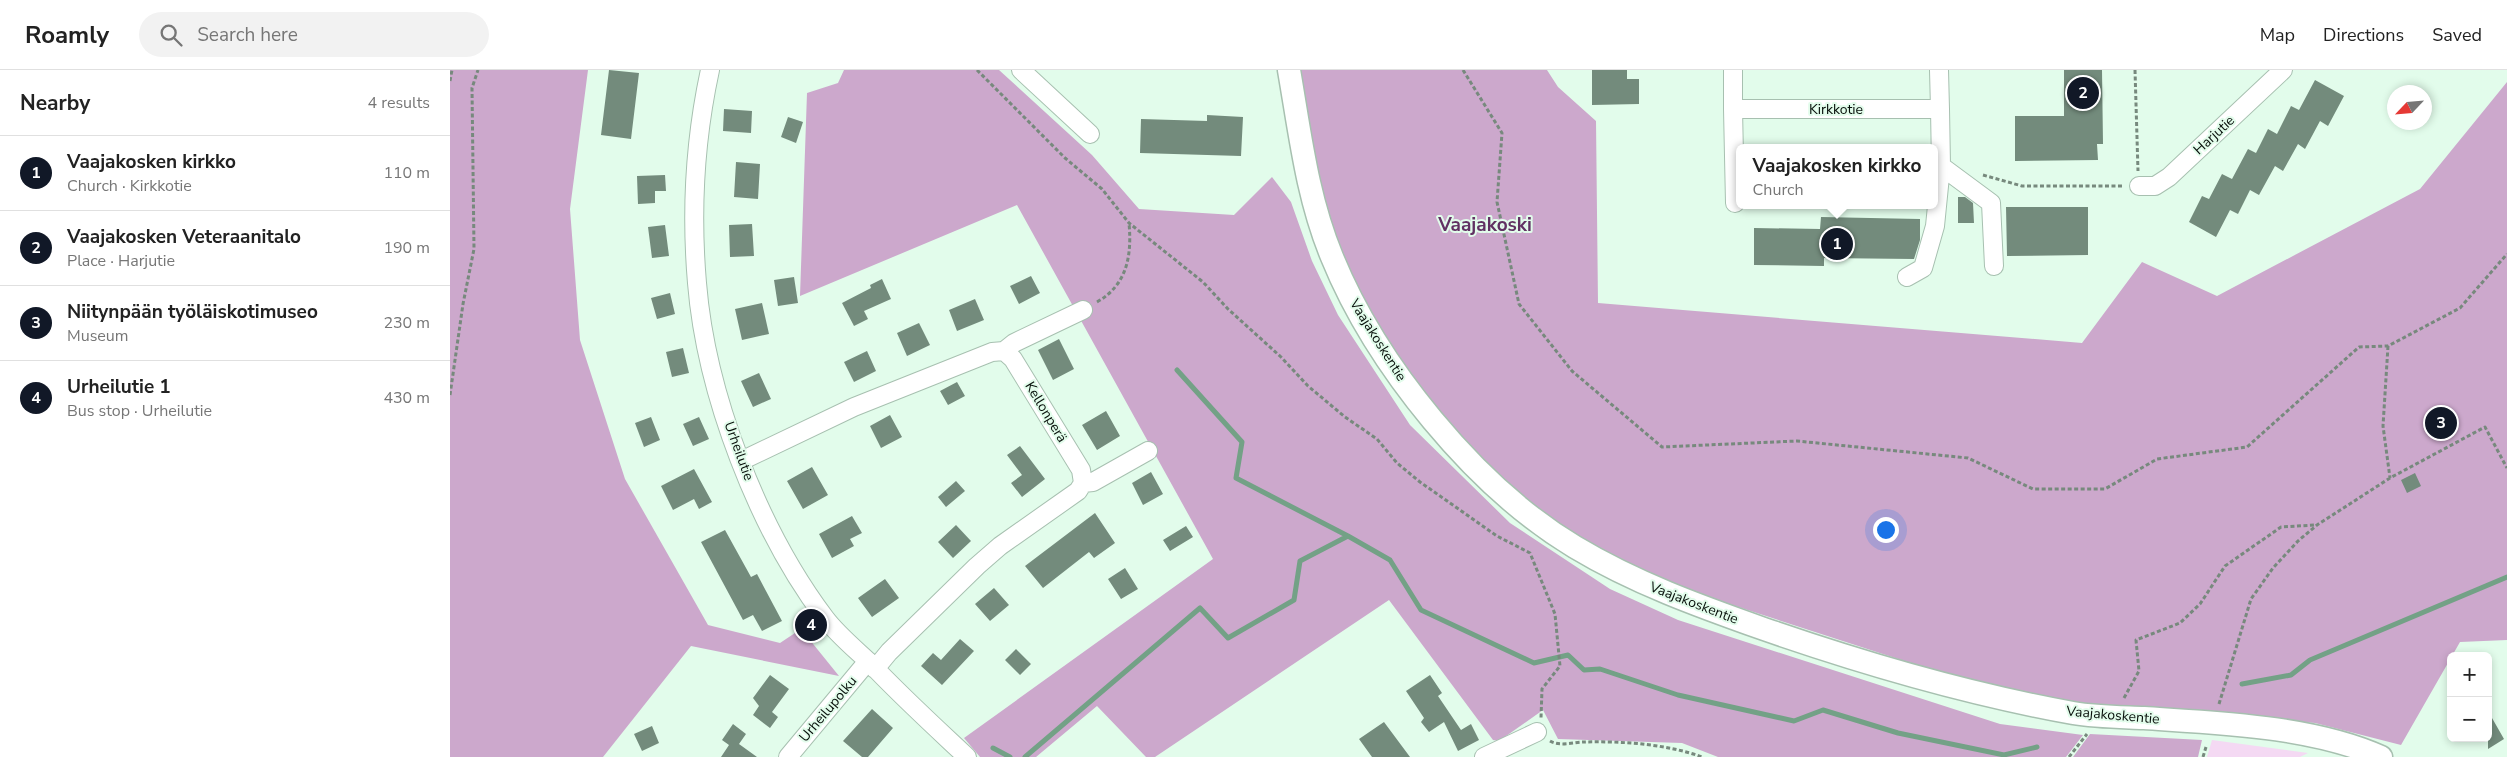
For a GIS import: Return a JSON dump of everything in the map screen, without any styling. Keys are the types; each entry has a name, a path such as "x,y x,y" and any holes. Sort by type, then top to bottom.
{"main road":[{"name":"Vaajakoskentie","path":"1289,70 1309,190 1331,255 1354,304 1390,363 1431,417 1464,453 1521,508 1573,546 1642,583 1726,616 1803,643 1956,689 2078,714 2228,725 2314,736 2364,749 2381,757"}],"street":[{"name":"Urheilutie","path":"710,70 700,121 696,165 697,284 707,346 720,400 741,461 770,528 797,578 826,620 966,757"},
{"path":"1021,70 1090,134"},
{"path":"1733,70 1735,203"},
{"path":"1939,70 1938,168 1991,202 1994,266"},
{"name":"Harjutie","path":"2139,186 2155,186 2169,177 2283,70"},
{"name":"Kirkkotie","path":"1733,110 1940,109"},
{"path":"1907,277 1923,268 1935,226 1936,209"},
{"path":"741,461 854,407 992,352 1004,351 1014,343 1083,310"},
{"name":"Kellonperä","path":"1004,351 1014,359 1080,470 1083,483"},
{"path":"872,665 889,652 1000,546 1078,491 1083,483 1093,482 1148,451"},
{"name":"Urheilupolku","path":"788,757 872,665"},
{"path":"1484,757 1536,732"}],"path":[{"path":"450,81 451,70"},
{"path":"450,395 463,304 474,249 472,88 478,70"},
{"path":"977,70 1065,158 1102,189 1129,223 1203,282 1228,309 1281,357 1308,386 1345,417 1377,439 1397,463 1420,482 1497,536 1530,553 1555,614 1560,666 1542,689 1542,715 1536,732 1555,744 1585,742 1625,743 1689,752 1702,757"},
{"path":"1463,70 1502,133 1497,202 1519,304 1572,371 1662,447 1806,442 1968,458 2033,489 2105,489 2156,459 2247,447 2360,348 2388,346 2460,308 2507,254"},
{"path":"1974,173 2022,186 2139,186 2135,70"},
{"path":"1083,310 1109,296 1124,276 1131,247 1129,223"},
{"path":"2388,346 2383,426 2390,478"},
{"path":"2216,712 2251,599 2273,568 2317,525 2390,478 2485,427 2507,468"},
{"path":"2121,704 2140,671 2136,640 2180,623 2200,604 2225,566 2281,527 2317,525"},
{"path":"2069,757 2092,728"},
{"path":"2203,757 2206,747"}],"shaded area":[{"path":"450,70 588,70 570,209 580,340 625,479 708,625 780,643 801,629 839,676 691,646 603,757 450,757"},
{"path":"844,70 999,70 1092,155 1139,209 1234,215 1272,177 1291,202 1312,261 1338,315 1410,425 1510,523 1610,589 1678,620 2000,724 2083,735 2066,757 1718,757 1682,743 1558,739 1543,710 1499,741 1493,740 1389,600 1155,757 1146,757 1097,706 1036,757 980,757 964,738 1213,559 1017,205 800,296 807,93 838,83"},
{"path":"1301,70 1547,70 1558,87 1596,121 1598,303 2082,343 2142,262 2217,296 2420,189 2507,82 2507,640 2460,642 2454,652 2447,652 2447,665 2401,745 2315,723 2079,703 1960,679 1646,577 1580,541 1527,501 1477,456 1397,359 1340,254 1320,189"},
{"path":"2090,734 2202,740 2198,757 2073,757"},
{"path":"2212,740 2308,753 2300,757 2207,757"}],"building":[{"path":"609,70 639,73 631,139 601,135"},
{"path":"1592,70 1627,70 1627,79 1639,79 1639,104 1592,105"},
{"path":"2064,70 2102,70 2103,144 2097,144 2098,160 2015,161 2015,116 2064,116"},
{"path":"2315,80 2344,96 2328,126 2320,121 2305,149 2298,144 2283,171 2275,166 2259,195 2250,190 2238,214 2230,210 2216,237 2189,222 2202,196 2209,199 2222,174 2232,179 2248,149 2256,153 2268,129 2277,134 2291,106 2299,110"},
{"path":"724,109 752,111 751,133 723,131"},
{"path":"1207,115 1243,117 1241,156 1140,153 1141,119 1207,121"},
{"path":"788,117 803,122 796,143 781,137"},
{"path":"736,162 760,164 758,199 734,197"},
{"path":"665,175 666,191 655,191 655,203 638,204 637,176"},
{"path":"1958,197 1965,197 1973,203 1974,223 1958,223"},
{"path":"2006,207 2088,207 2088,255 2007,256"},
{"path":"1821,217 1920,219 1920,240 1914,259 1824,258 1824,266 1754,265 1754,228 1820,229"},
{"path":"752,224 754,256 730,257 729,225"},
{"path":"665,225 669,256 652,258 648,227"},
{"path":"1031,276 1040,293 1019,304 1010,286"},
{"path":"794,277 798,303 778,306 774,280"},
{"path":"882,279 891,299 864,311 868,319 854,326 842,303 871,288 870,285"},
{"path":"670,293 675,314 657,319 651,298"},
{"path":"975,299 984,320 957,331 949,310"},
{"path":"762,303 769,334 742,340 735,309"},
{"path":"919,323 930,345 907,356 897,333"},
{"path":"1059,339 1074,369 1053,380 1038,350"},
{"path":"683,348 689,373 672,377 666,352"},
{"path":"867,351 876,371 854,382 844,362"},
{"path":"759,373 771,399 753,407 741,381"},
{"path":"957,382 965,396 948,405 940,391"},
{"path":"1106,411 1120,436 1097,450 1082,425"},
{"path":"2443,412 2453,431 2438,440 2431,429 2436,426 2431,419"},
{"path":"890,415 902,437 881,448 870,426"},
{"path":"651,417 660,440 644,447 635,423"},
{"path":"699,417 709,439 693,446 683,424"},
{"path":"1020,446 1045,479 1022,497 1011,483 1022,475 1007,455"},
{"path":"812,467 828,495 803,509 787,481"},
{"path":"694,469 712,502 699,509 694,499 673,510 661,486"},
{"path":"1151,472 1163,494 1143,505 1132,483"},
{"path":"2415,473 2421,486 2407,493 2401,480"},
{"path":"956,481 965,491 946,507 938,497"},
{"path":"1095,513 1115,543 1094,558 1089,552 1043,588 1025,566"},
{"path":"852,516 862,533 850,539 854,546 832,558 819,534"},
{"path":"956,525 971,541 953,558 938,542"},
{"path":"1186,526 1193,537 1170,551 1163,540"},
{"path":"725,530 751,577 757,574 782,621 762,631 753,615 743,620 701,542"},
{"path":"1125,568 1138,589 1121,599 1108,579"},
{"path":"885,579 899,598 872,617 858,598"},
{"path":"994,588 1009,605 990,621 975,604"},
{"path":"960,639 974,651 942,685 921,666 933,653 941,660"},
{"path":"1016,649 1031,664 1020,675 1005,660"},
{"path":"770,675 789,689 772,712 778,717 770,728 753,715 759,706 753,698"},
{"path":"1430,675 1442,693 1438,696 1461,730 1471,724 1479,740 1458,751 1444,722 1429,732 1421,722 1424,718 1406,691"},
{"path":"872,709 893,728 868,757 862,757 843,741"},
{"path":"2492,718 2504,739 2488,749 2488,742 2492,742"},
{"path":"1384,722 1410,757 1372,757 1359,739"},
{"path":"733,724 746,734 739,744 757,757 721,757 729,745 722,740"},
{"path":"652,726 659,743 642,751 634,734"}],"waterway":[{"path":"1177,370 1242,442 1236,478 1348,536"},
{"path":"1025,757 1200,608 1228,638 1294,600 1300,561 1348,536 1390,560 1421,610 1534,663 1568,655 1584,670 1600,669 1678,695 1794,721 1823,710 1898,733 2004,755 2037,747"},
{"path":"2242,684 2291,675 2310,660 2507,577"},
{"path":"993,748 1010,757"}],"place":[{"name":"Vaajakosken Veteraanitalo","path":"2083,93"},
{"name":"Vaajakosken kirkko","path":"1837,244"},
{"name":"Niitynpään työläiskotimuseo","path":"2441,423"},
{"name":"Urheilutie 1","path":"811,625"}],"district":[{"name":"Vaajakoski","path":"1485,225"}]}
